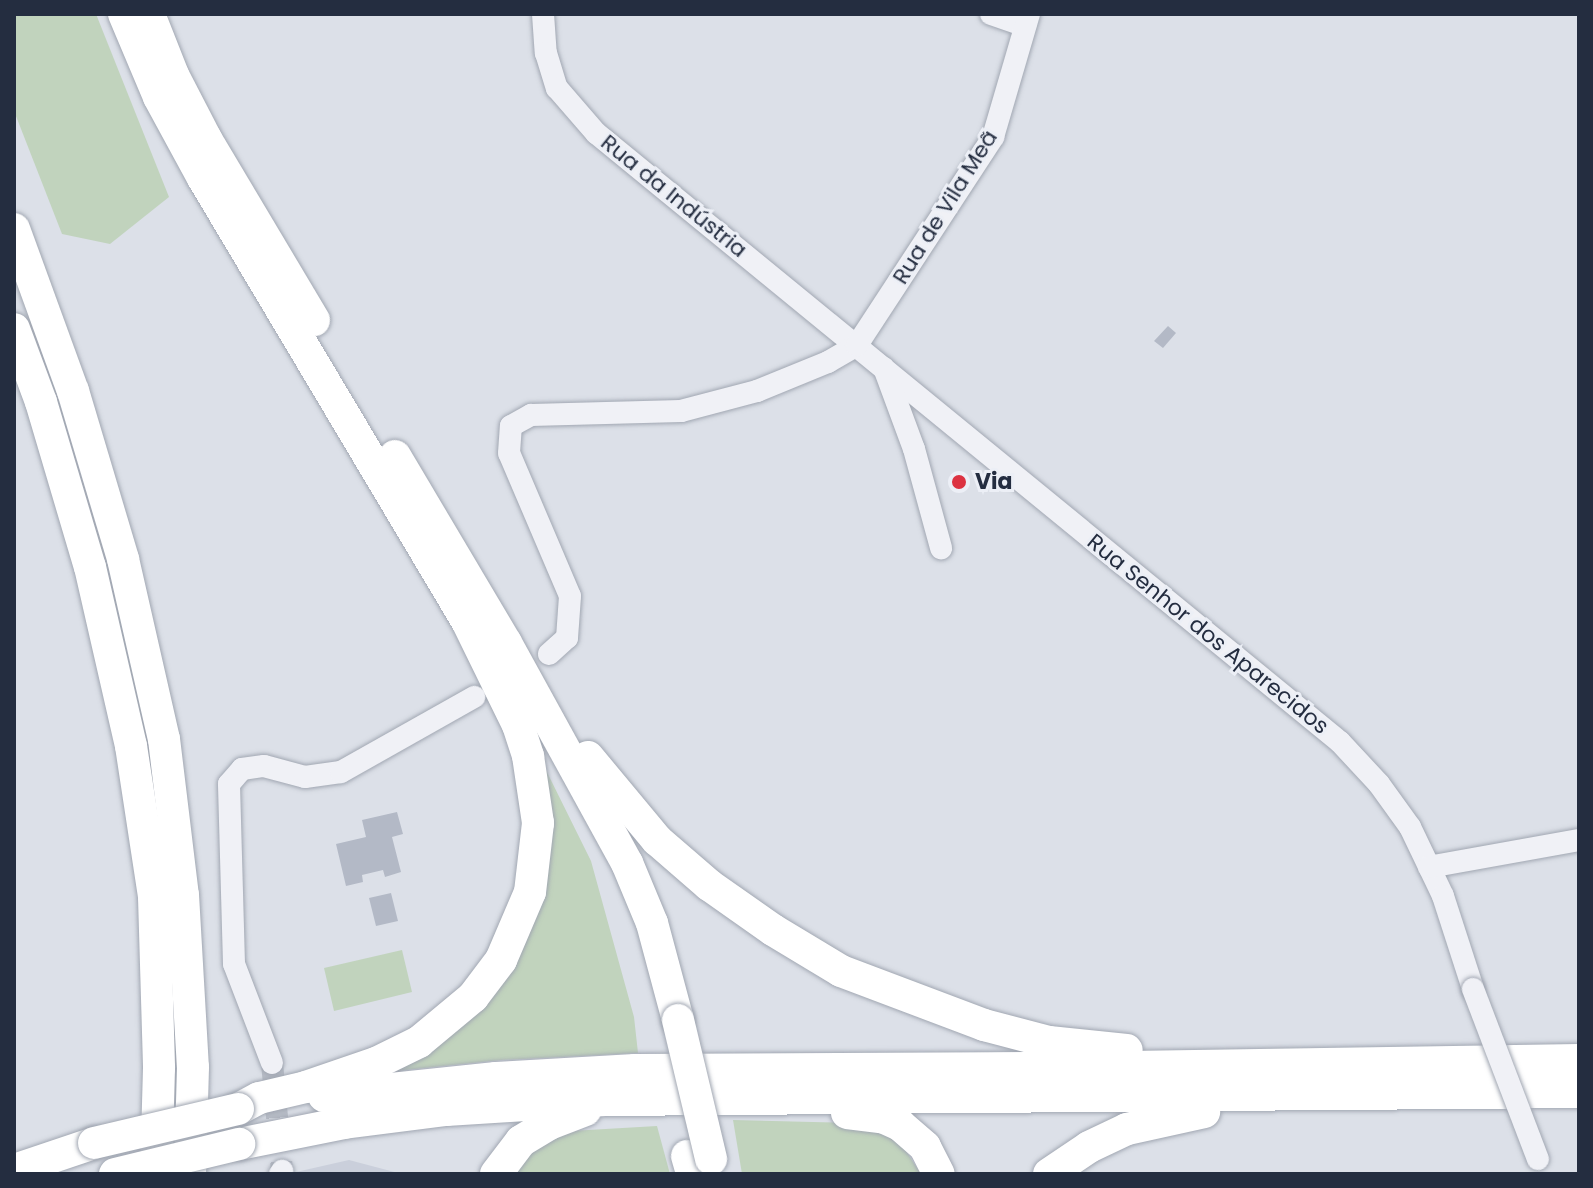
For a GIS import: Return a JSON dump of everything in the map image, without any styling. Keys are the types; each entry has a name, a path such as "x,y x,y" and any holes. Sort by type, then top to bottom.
{"highway":[{"path":"124,14 159,97 203,178 467,621 518,725 528,756 538,823 530,892 501,960 473,997 419,1042 376,1063 306,1087 259,1098 238,1109"},
{"path":"149,14 173,75 206,139 506,643 627,863 652,923 668,1019 699,1167"},
{"path":"14,229 73,391 123,559 164,739 183,895 193,1067 190,1174"},
{"path":"14,329 41,402 90,567 131,746 154,897 159,1068 156,1174"},
{"path":"467,621 504,671 613,870 668,1019"},
{"path":"506,643 611,788 657,840 709,885 773,930 841,971 984,1025 1049,1042 1190,1056 1202,1067"},
{"path":"14,1170 94,1143 238,1109 362,1091 563,1073 1579,1060"},
{"path":"115,1174 239,1144 379,1118 605,1100 1579,1092"},
{"path":"1049,1174 1107,1137 1147,1122 1251,1107 1288,1095"},
{"path":"806,1097 816,1110 882,1117 900,1125 925,1147 939,1174"},
{"path":"496,1174 521,1141 549,1124 605,1100"}],"street":[{"name":"Rua da Indústria","path":"543,14 546,53 557,88 575,113 857,345"},
{"path":"991,14 1027,20"},
{"name":"Rua de Vila Meã","path":"857,345 993,137 1027,20"},
{"name":"Rua Senhor dos Aparecidos","path":"857,345 1340,742 1379,784 1410,827 1443,896 1473,989 1541,1166"},
{"path":"549,654 567,638 570,596 509,453 511,426 531,415 681,411 757,391 828,362 857,345"},
{"path":"884,367 914,449 941,548"},
{"path":"272,1063 234,964 229,784 242,769 264,766 305,777 341,772 474,697"},
{"path":"1429,867 1579,840"}],"shaded area":[{"path":"349,1160 402,1174 295,1174 296,1172"}],"green space":[{"path":"14,14 96,14 169,197 110,244 62,234 14,111"},
{"path":"538,754 591,861 634,1017 638,1053 501,1060 395,1071 503,980"},
{"path":"402,950 412,992 334,1011 324,968"},
{"path":"733,1120 854,1123 883,1130 902,1145 921,1174 742,1174"},
{"path":"657,1126 670,1174 508,1174 525,1152 571,1131"}],"building":[{"path":"1168,326 1176,333 1163,348 1154,341"},
{"path":"397,812 403,834 392,837 401,872 385,877 383,870 362,875 363,882 346,886 336,844 366,837 362,820"},
{"path":"391,893 398,921 376,926 369,898"}],"tunnel":[{"path":"272,1063 282,1171"}],"place":[{"name":"Via","path":"959,482"}]}
